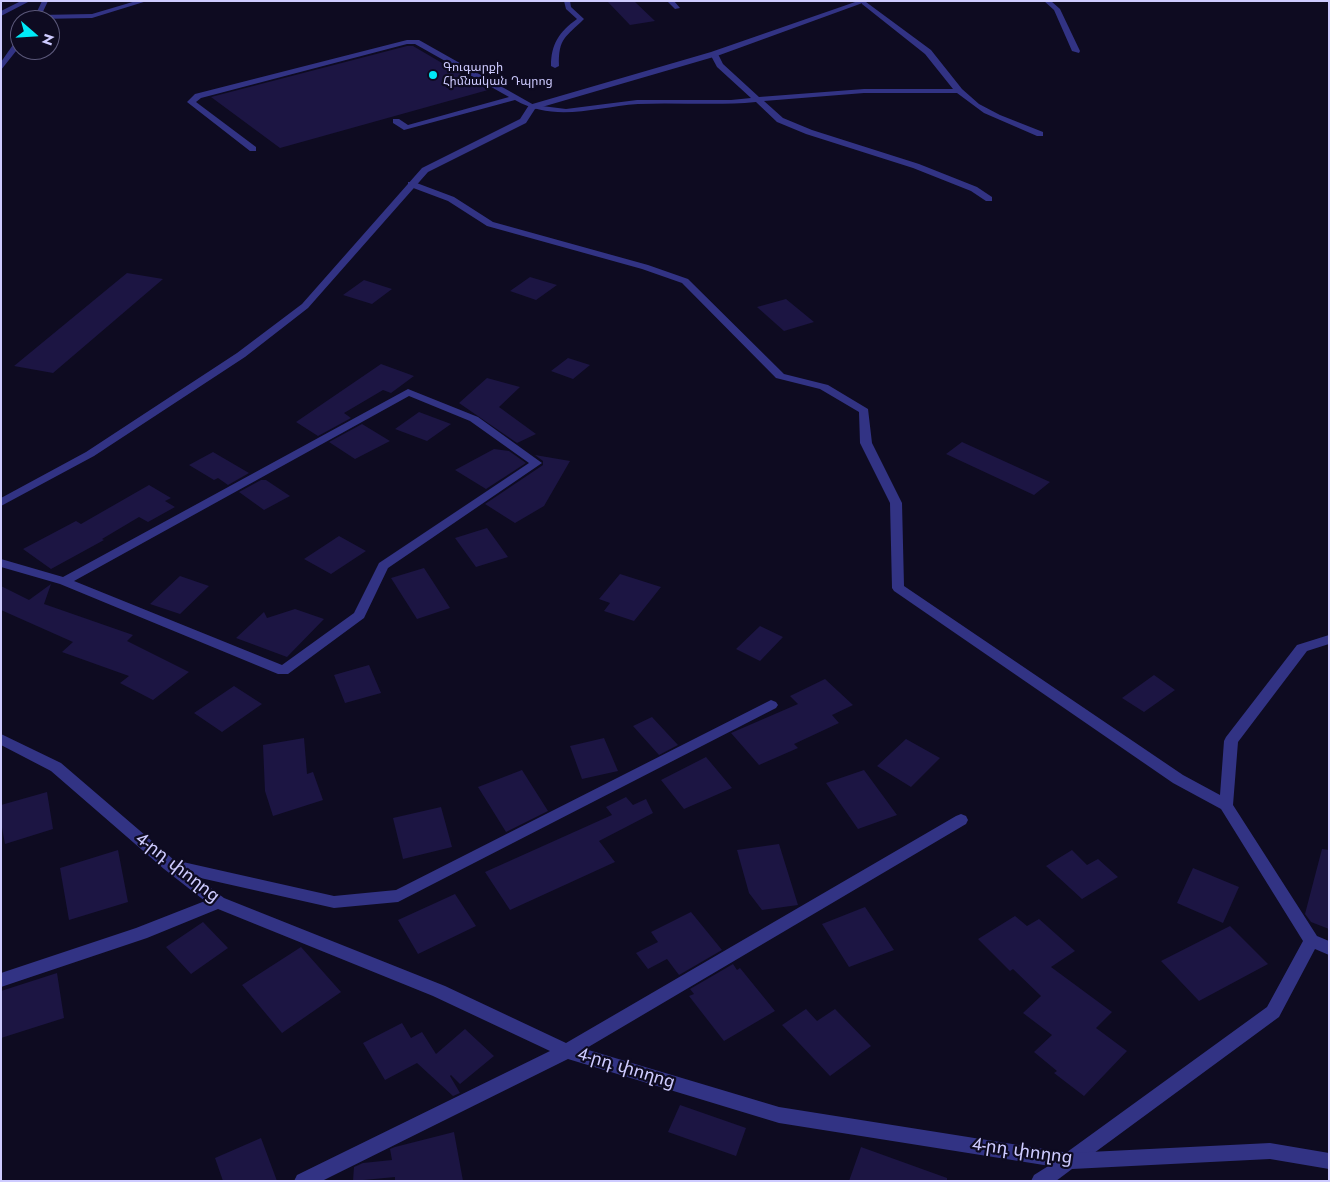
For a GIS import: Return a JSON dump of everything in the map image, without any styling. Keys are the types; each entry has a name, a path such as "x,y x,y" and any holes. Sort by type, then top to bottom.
{"street":[{"path":"1,14 27,1"},
{"path":"60,18 92,16 144,1"},
{"path":"555,66 554,48 565,30 581,19 568,8 567,1"},
{"path":"670,1 677,8"},
{"path":"1047,1 1057,9 1076,51"},
{"path":"1,502 90,454 241,355 305,306 424,170 523,121 532,107 714,54 865,2 874,13 930,52 958,91 971,102 998,117 1040,134"},
{"path":"253,149 191,102 198,96 407,42 416,42 532,107 566,111 637,102 731,102 808,94 864,91 958,91"},
{"path":"714,54 720,65 780,120 809,132 916,166 974,189 989,199"},
{"path":"1,68 10,55"},
{"path":"396,121 407,128 515,98"},
{"path":"411,184 451,198 490,224 645,267 685,282 780,376 824,387 864,411 866,443 896,503 898,588 1178,779 1226,805 1311,941 1329,948"},
{"path":"1,563 64,581 283,671 359,615 384,566 536,463 474,419 408,392 64,581"},
{"path":"1226,805 1232,741 1302,648 1329,639"},
{"path":"169,864 334,902 398,896 771,705"},
{"name":"4-րդ փողոց","path":"1,739 56,767 169,864 218,902 439,992 567,1051 779,1115 1069,1161 1270,1151 1329,1161"},
{"path":"303,1181 567,1051 961,820"},
{"path":"1,980 141,933 218,902"},
{"path":"1040,1181 1273,1012 1311,941"}],"building":[{"path":"607,1 634,1 655,21 630,25"},
{"path":"413,46 488,90 280,148 211,97"},
{"path":"127,273 163,279 53,373 14,366"},
{"path":"530,277 557,285 536,300 510,291"},
{"path":"364,280 392,289 372,304 343,295"},
{"path":"786,299 814,322 784,331 757,307"},
{"path":"568,358 590,365 573,379 551,371"},
{"path":"381,364 414,376 391,393 383,390 344,413 351,418 318,436 296,422"},
{"path":"487,378 520,387 499,407 536,434 517,443 459,403"},
{"path":"419,412 451,424 427,441 395,429"},
{"path":"362,424 390,441 355,459 329,442"},
{"path":"962,442 1050,482 1034,495 946,454"},
{"path":"494,449 509,451 526,463 486,489 455,470"},
{"path":"213,452 249,473 228,485 218,478 214,480 189,465"},
{"path":"535,455 570,461 544,506 515,523 485,504 543,465 543,461"},
{"path":"261,480 266,480 290,496 264,510 239,492"},
{"path":"149,485 171,498 165,501 175,507 148,522 139,517 102,539 104,540 51,569 23,549 76,521 81,524"},
{"path":"487,528 508,557 476,567 455,538"},
{"path":"339,536 366,551 331,574 304,559"},
{"path":"424,568 450,608 417,619 391,578"},
{"path":"620,574 661,587 634,621 604,611 610,603 599,599"},
{"path":"180,576 209,586 180,614 150,604"},
{"path":"51,584 44,604 133,635 127,641 189,672 153,700 120,683 129,676 62,652 73,642 1,610 1,586 29,600"},
{"path":"295,609 324,619 287,657 236,638 264,612 267,618"},
{"path":"760,626 783,637 760,661 736,649"},
{"path":"369,665 381,693 345,703 334,675"},
{"path":"1154,675 1175,690 1144,712 1122,698"},
{"path":"825,679 853,705 832,715 839,723 794,744 798,748 759,765 731,733 798,704 790,696"},
{"path":"234,686 262,704 222,732 194,713"},
{"path":"652,717 678,745 659,755 633,726"},
{"path":"304,738 307,774 313,772 323,800 273,816 265,791 263,745"},
{"path":"604,738 618,771 582,779 570,746"},
{"path":"906,739 940,758 911,787 877,766"},
{"path":"706,757 732,788 684,809 661,780"},
{"path":"522,770 548,811 506,832 478,787"},
{"path":"864,770 897,815 858,829 826,783"},
{"path":"47,792 53,829 5,844 1,822 1,805"},
{"path":"626,797 633,805 646,799 653,813 599,841 615,862 510,910 485,872 612,815 606,807"},
{"path":"441,807 452,847 403,859 393,818"},
{"path":"779,844 798,905 762,910 749,893 737,850"},
{"path":"1322,849 1329,850 1329,929 1311,922 1305,914"},
{"path":"118,850 128,902 69,920 60,868"},
{"path":"1072,850 1087,865 1098,859 1118,877 1082,899 1046,866"},
{"path":"1193,868 1239,887 1223,923 1177,903"},
{"path":"455,894 476,926 418,954 398,920"},
{"path":"865,907 894,950 849,967 822,924"},
{"path":"691,912 722,950 679,975 667,959 648,969 636,953 658,942 651,932"},
{"path":"1015,916 1027,926 1039,919 1075,951 1051,967 1112,1012 1096,1028 1127,1051 1084,1096 1054,1073 1057,1071 1034,1052 1052,1035 1023,1013 1041,996 1013,969 1010,971 978,939"},
{"path":"203,922 228,948 191,974 166,947"},
{"path":"1230,926 1268,964 1199,1001 1161,961"},
{"path":"301,947 341,992 282,1033 242,985"},
{"path":"733,964 737,970 740,968 775,1011 724,1041 689,996 694,994 690,989"},
{"path":"57,973 64,1018 1,1038 1,991"},
{"path":"806,1009 817,1021 835,1009 871,1046 830,1076 782,1025"},
{"path":"402,1023 411,1038 422,1032 436,1054 465,1029 494,1056 460,1084 451,1075 460,1093 453,1096 417,1063 385,1080 363,1043"},
{"path":"680,1105 746,1128 736,1156 668,1132"},
{"path":"454,1132 463,1181 395,1181 395,1177 353,1181 354,1167 363,1163 392,1160 390,1149"},
{"path":"261,1138 277,1181 223,1181 215,1158"},
{"path":"861,1147 947,1178 947,1181 849,1181"}],"place":[{"name":"Գուգարքի Հիմնական Դպրոց","path":"433,75"}]}
